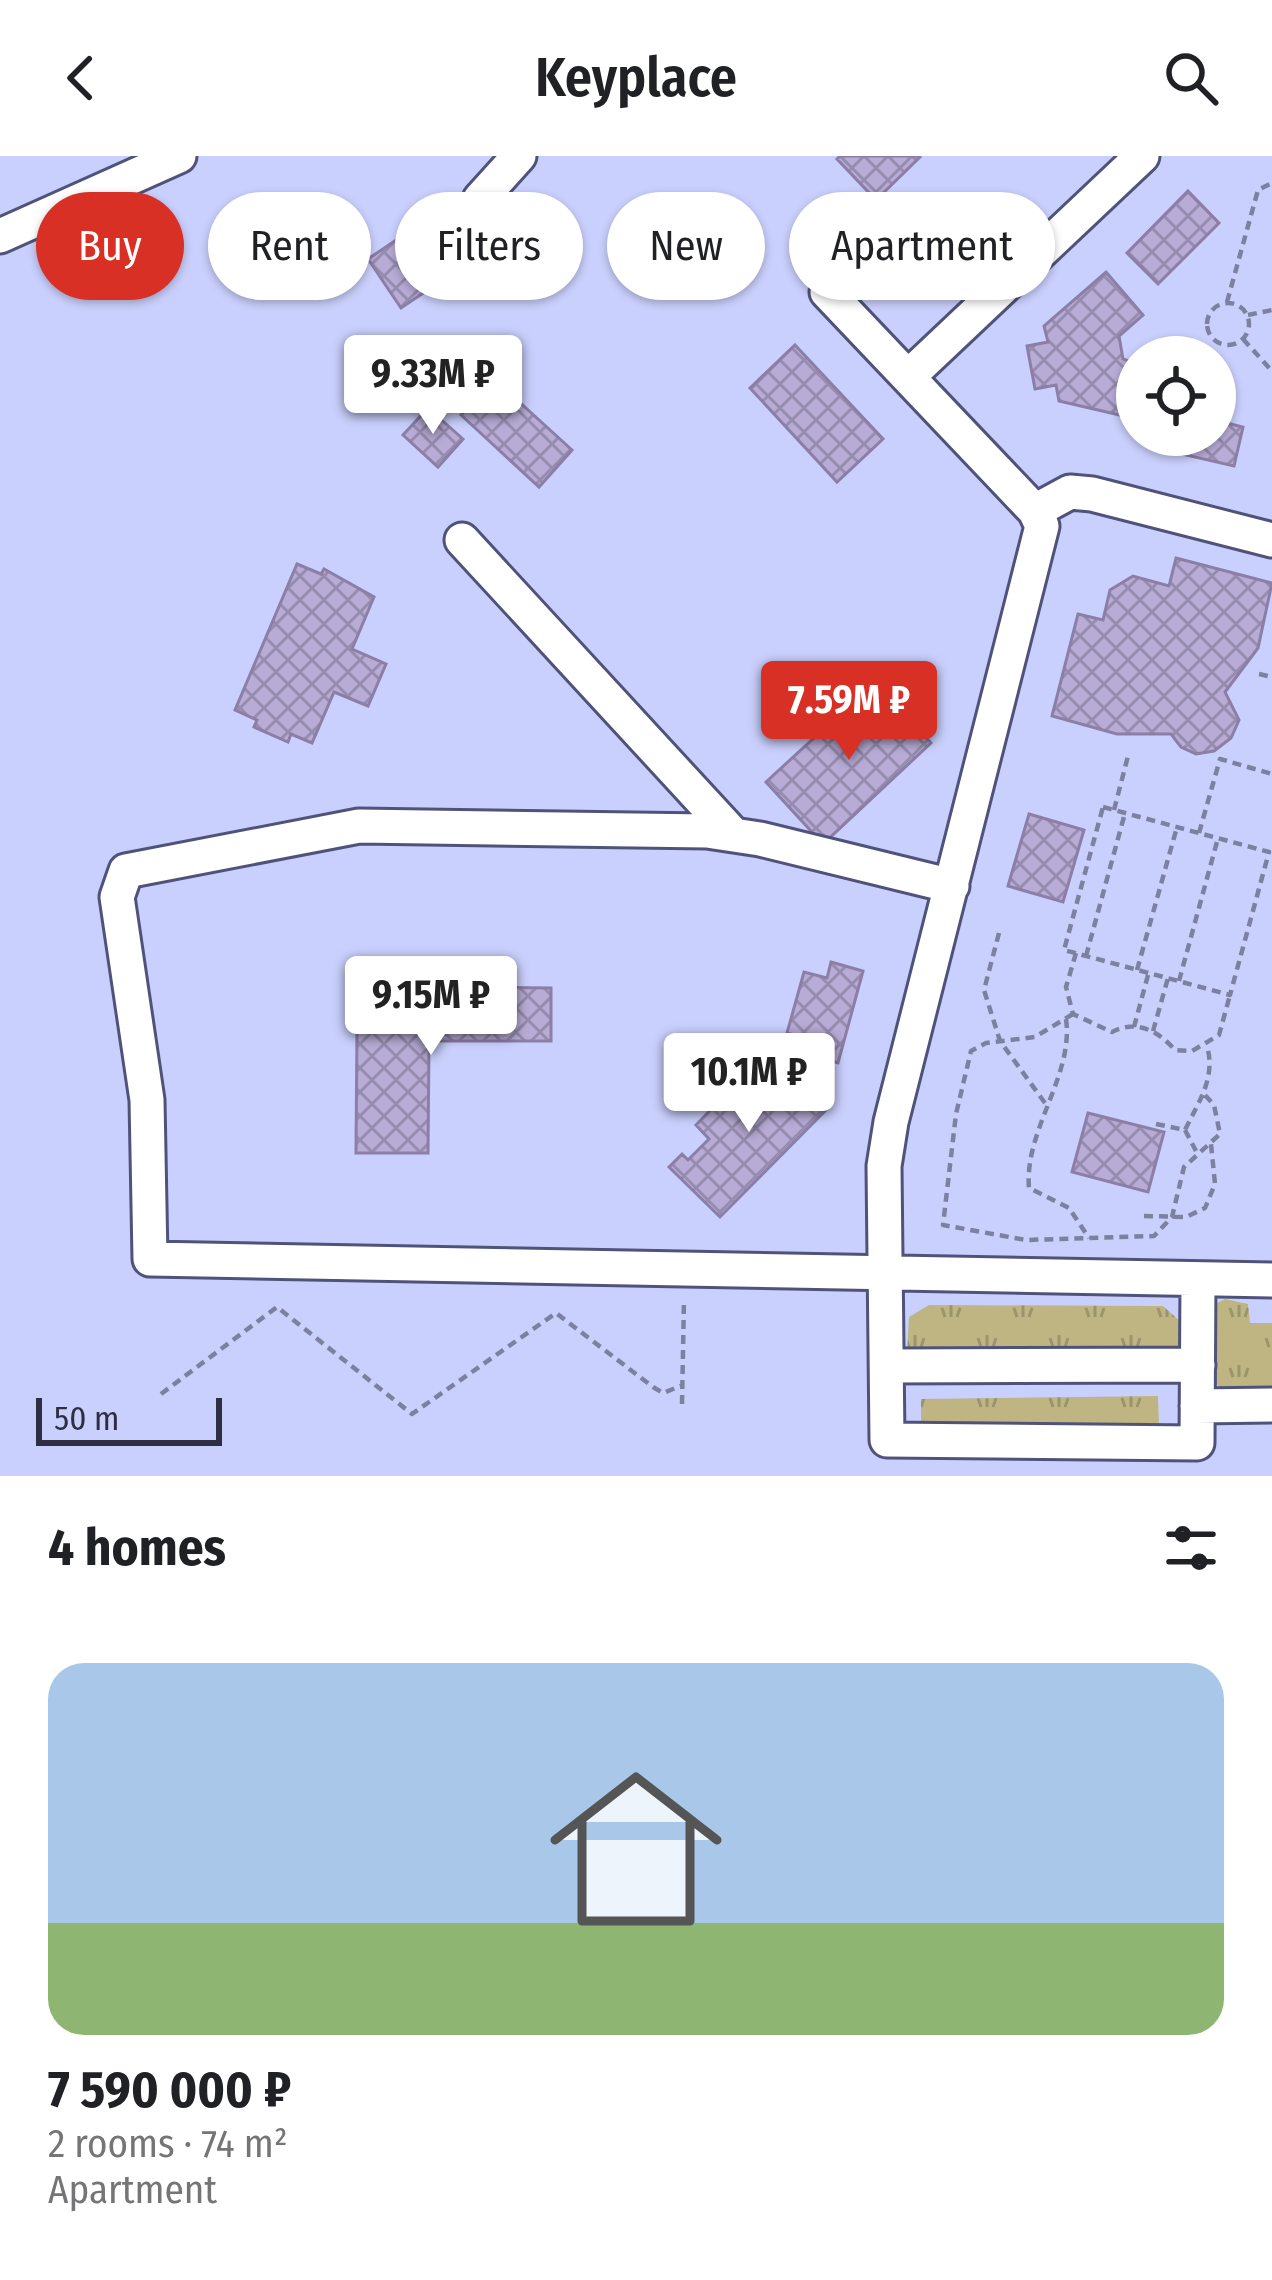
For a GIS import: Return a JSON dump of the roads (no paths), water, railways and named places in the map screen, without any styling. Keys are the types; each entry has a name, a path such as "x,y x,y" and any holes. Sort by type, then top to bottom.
{"street":[{"path":"0,236 178,156"},
{"path":"487,192 519,156"},
{"path":"908,377 1142,156"},
{"path":"835,300 1035,511 1041,544 891,1122 884,1166 887,1440 1197,1443 1198,1279"},
{"path":"1035,511 1070,492 1092,494 1272,540"},
{"path":"462,540 732,833"},
{"path":"952,886 732,833 359,826 126,871 118,883 147,1100 150,1259 1272,1280"},
{"path":"886,1366 1198,1365"},
{"path":"1197,1406 1272,1405"}]}
